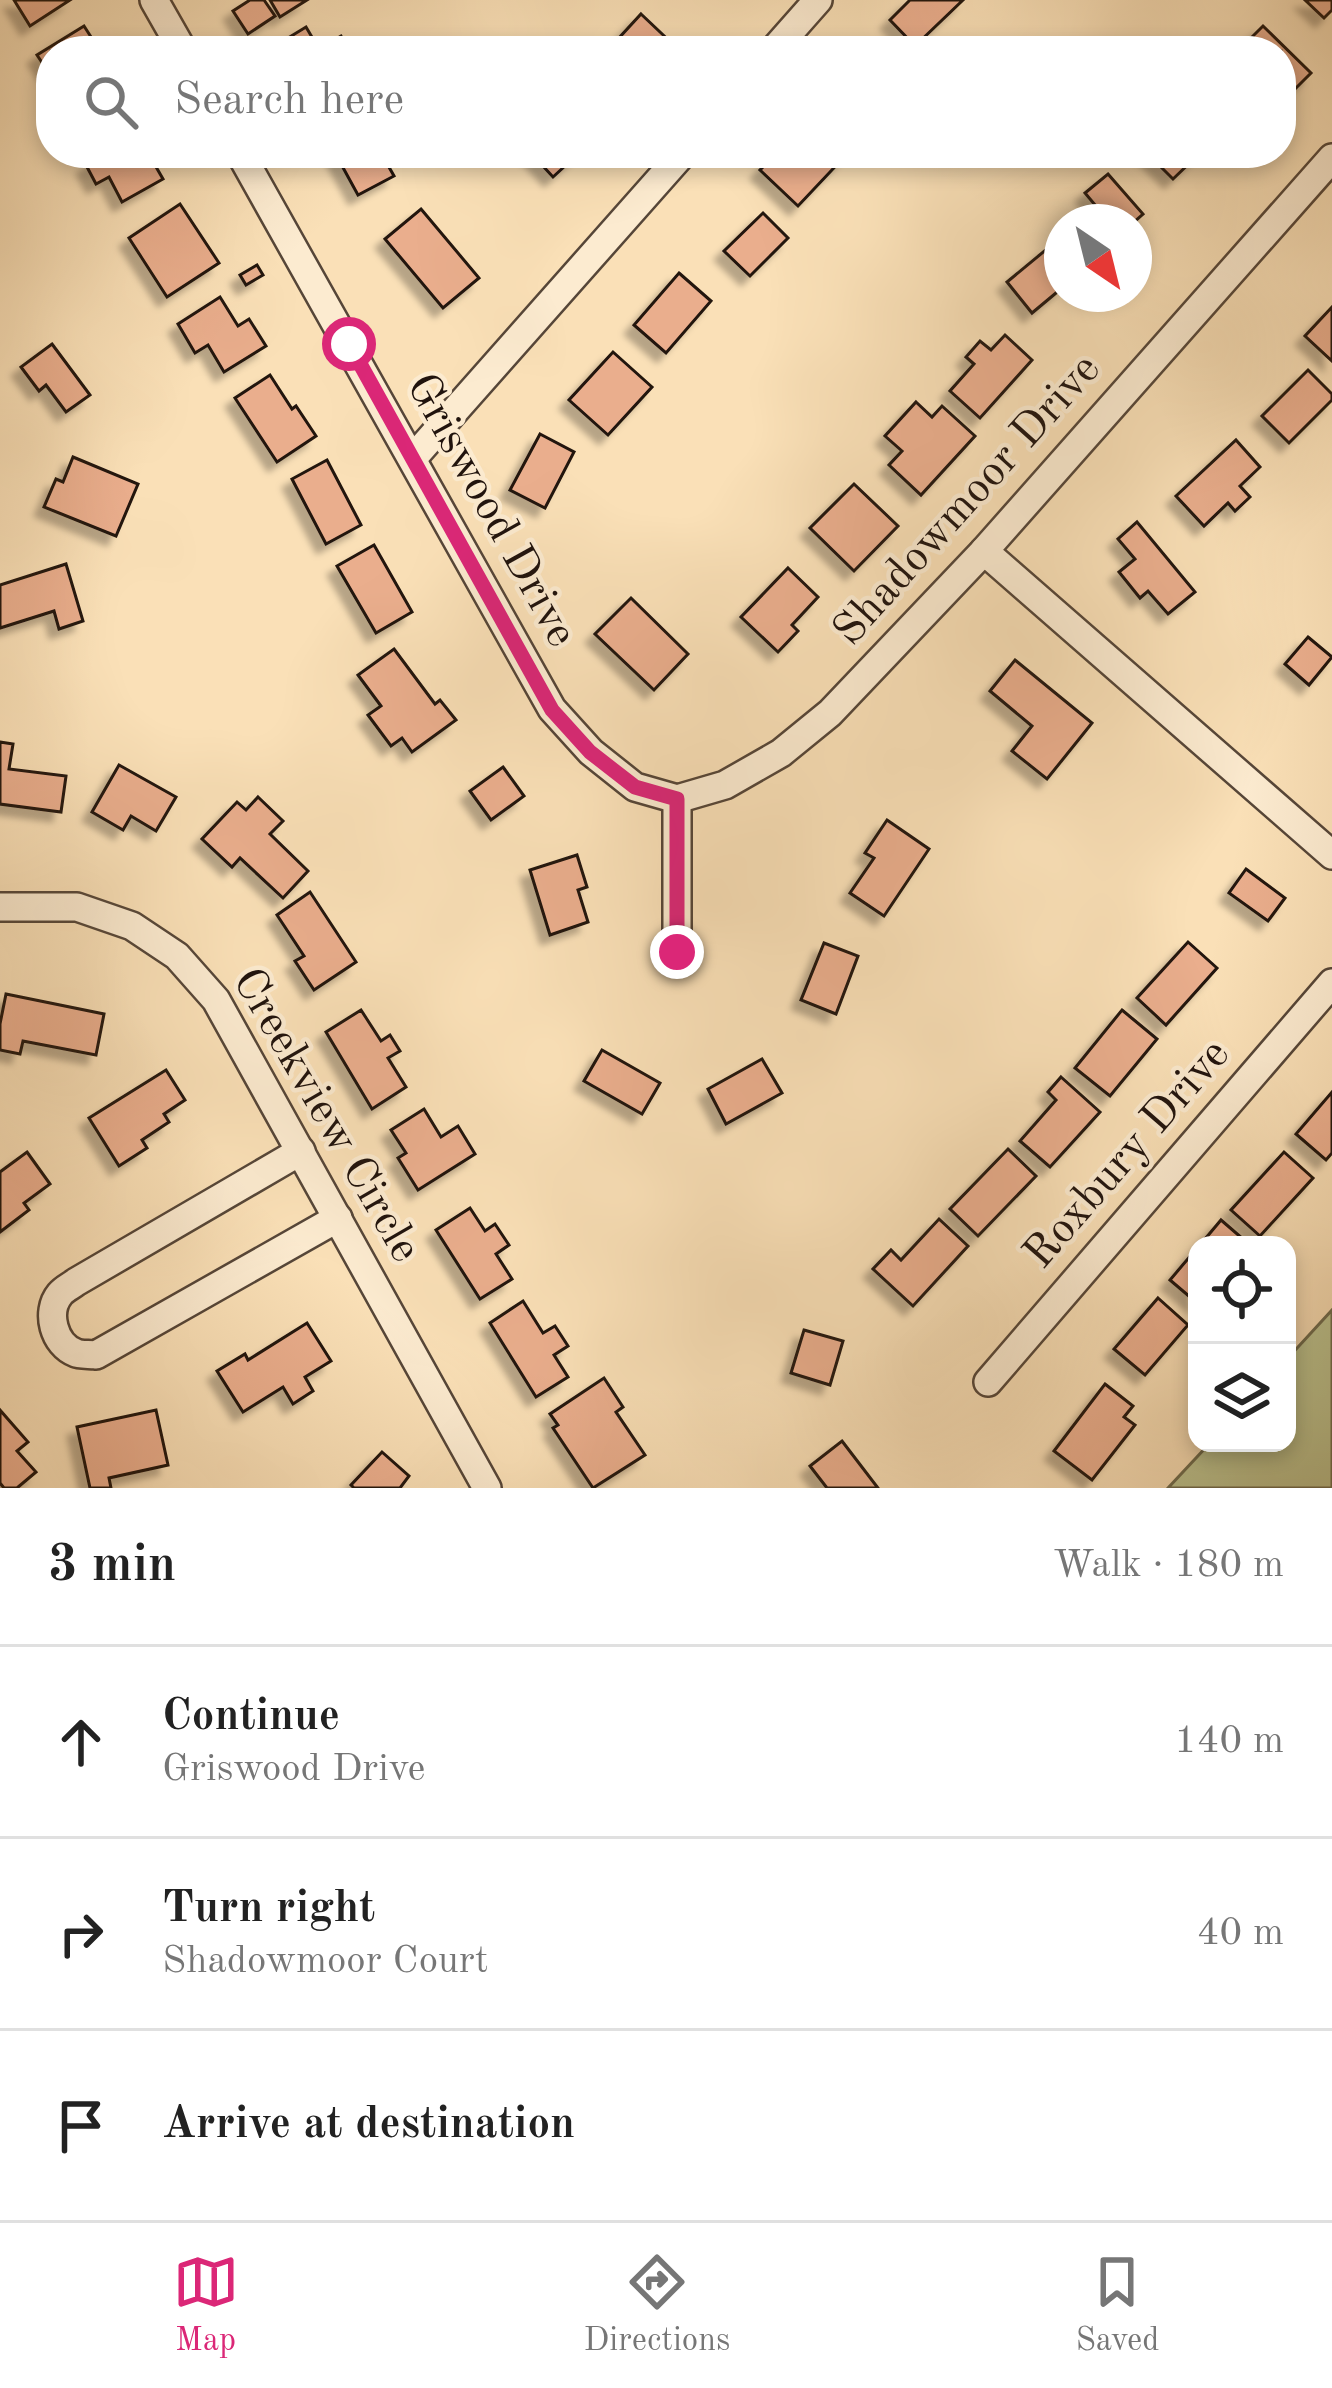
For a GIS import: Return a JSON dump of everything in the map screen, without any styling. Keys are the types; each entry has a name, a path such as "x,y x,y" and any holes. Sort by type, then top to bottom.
{"street":[{"path":"154,0 174,36"},
{"path":"786,36 818,0"},
{"name":"Shadowmoor Drive","path":"677,799 725,785 781,753 830,713 984,551 1332,158"},
{"name":"Griswood Drive","path":"249,168 552,710 590,752 635,787 677,799"},
{"path":"413,458 670,168"},
{"path":"984,551 1332,855"},
{"path":"677,799 677,952"},
{"name":"Creekview Circle","path":"0,907 77,907 132,926 177,956 216,1000 487,1488"},
{"name":"Roxbury Drive","path":"988,1382 1332,983"},
{"path":"301,1150 58,1295 52,1314 55,1330 64,1346 78,1354 96,1354 338,1218"}],"green space":[{"path":"1332,1310 1332,1488 1168,1488 1202,1452 1296,1452 1296,1349"}],"building":[{"path":"14,0 70,0 30,26"},
{"path":"250,0 264,0 275,16 248,34 233,11"},
{"path":"270,0 307,0 280,17"},
{"path":"910,0 963,0 925,36 905,36 890,20"},
{"path":"1305,0 1332,0 1332,10 1324,18"},
{"path":"641,14 664,36 621,36"},
{"path":"84,26 90,36 68,36"},
{"path":"1263,26 1273,36 1253,36"},
{"path":"306,27 311,36 291,36"},
{"path":"1296,58 1311,73 1296,88"},
{"path":"88,168 157,168 163,179 122,202 109,177 96,184"},
{"path":"343,168 389,168 394,176 358,195"},
{"path":"762,168 834,168 798,206"},
{"path":"1162,168 1184,168 1173,179"},
{"path":"1108,174 1134,204 1094,204 1085,193"},
{"path":"180,204 219,263 167,297 129,238"},
{"path":"421,209 479,278 443,308 385,239"},
{"path":"763,213 788,238 750,276 724,251"},
{"path":"1044,251 1044,303 1032,313 1007,282"},
{"path":"257,265 263,275 246,285 240,275"},
{"path":"679,273 711,301 666,353 634,325"},
{"path":"220,297 238,326 249,319 266,346 224,372 208,345 195,353 178,324"},
{"path":"1332,307 1332,361 1305,336"},
{"path":"1005,335 1032,360 980,418 950,391 974,364 966,357 980,341 991,350"},
{"path":"52,344 90,395 66,412 46,385 39,391 21,367"},
{"path":"613,352 652,387 608,435 569,400"},
{"path":"1308,370 1332,394 1332,400 1289,443 1262,416"},
{"path":"270,375 316,436 277,462 235,398"},
{"path":"916,402 932,417 942,406 975,436 921,495 889,465 902,451 885,436"},
{"path":"540,434 574,452 545,508 510,490"},
{"path":"1236,440 1260,467 1240,486 1250,497 1235,511 1228,503 1204,526 1176,496"},
{"path":"73,457 138,484 116,536 44,507 56,479 63,482"},
{"path":"327,460 361,525 326,544 292,479"},
{"path":"854,484 898,526 854,571 810,528"},
{"path":"1137,522 1195,592 1168,614 1148,591 1140,598 1119,572 1135,559 1118,539"},
{"path":"374,545 412,612 376,633 337,566"},
{"path":"66,564 83,621 59,629 54,611 0,628 0,585"},
{"path":"788,568 818,597 792,625 798,631 778,652 741,617"},
{"path":"631,598 688,654 654,690 595,634"},
{"path":"1308,637 1332,657 1309,685 1285,664"},
{"path":"394,649 435,704 440,700 456,720 412,752 402,738 391,746 368,715 381,706 358,675"},
{"path":"1015,660 1092,723 1047,779 1012,751 1032,726 990,691"},
{"path":"0,742 13,744 9,769 66,776 61,812 0,804"},
{"path":"119,765 176,797 156,831 131,816 123,830 92,812"},
{"path":"503,767 524,796 491,820 470,791"},
{"path":"258,797 283,821 270,834 308,871 283,898 240,858 232,867 202,839 237,802 246,810"},
{"path":"887,820 929,849 884,916 850,893 874,858 865,853"},
{"path":"577,855 587,887 578,890 588,922 550,935 530,870"},
{"path":"1246,869 1285,898 1268,921 1229,893"},
{"path":"310,892 356,962 314,990 295,961 304,956 277,915"},
{"path":"1188,942 1217,968 1166,1025 1137,998"},
{"path":"824,943 858,956 836,1014 801,1000"},
{"path":"6,994 104,1014 96,1055 23,1041 20,1054 0,1050"},
{"path":"361,1010 381,1041 390,1035 400,1051 388,1058 406,1087 372,1109 326,1032"},
{"path":"1122,1010 1157,1039 1110,1096 1075,1068"},
{"path":"602,1050 660,1083 642,1114 584,1081"},
{"path":"762,1059 782,1093 726,1124 708,1089"},
{"path":"166,1070 185,1100 164,1114 169,1122 142,1140 147,1148 119,1166 89,1118"},
{"path":"1061,1077 1100,1112 1050,1167 1020,1141 1056,1100 1048,1092"},
{"path":"1332,1092 1332,1153 1326,1160 1296,1134"},
{"path":"424,1109 441,1137 458,1126 475,1154 418,1190 398,1158 406,1153 391,1130"},
{"path":"1008,1149 1036,1176 978,1236 950,1209"},
{"path":"27,1152 50,1184 24,1203 29,1210 0,1232 0,1172"},
{"path":"1284,1152 1313,1178 1260,1236 1231,1210"},
{"path":"470,1208 485,1231 495,1224 509,1245 496,1254 512,1279 480,1299 436,1230"},
{"path":"939,1219 968,1246 913,1306 873,1269 891,1250 901,1260"},
{"path":"1221,1220 1240,1236 1208,1236"},
{"path":"1188,1259 1188,1295 1170,1280"},
{"path":"1158,1298 1188,1325 1145,1375 1114,1349"},
{"path":"523,1301 543,1333 555,1326 568,1346 554,1355 568,1377 536,1397 490,1323"},
{"path":"307,1323 331,1361 305,1377 313,1391 293,1404 283,1387 243,1412 217,1371 245,1354 248,1360"},
{"path":"804,1330 843,1341 830,1385 791,1373"},
{"path":"604,1378 623,1407 616,1412 645,1455 593,1488 553,1428 558,1425 550,1414"},
{"path":"1105,1384 1133,1406 1124,1417 1135,1425 1092,1480 1054,1451"},
{"path":"0,1410 28,1442 17,1451 36,1472 17,1488 4,1488 0,1483"},
{"path":"156,1410 168,1465 109,1478 111,1488 90,1488 77,1427"},
{"path":"842,1441 878,1488 827,1488 810,1466"},
{"path":"382,1452 409,1476 400,1488 354,1488 351,1485"}],"route":[{"path":"349,344 552,710 590,752 635,787 677,799 677,952"}]}
